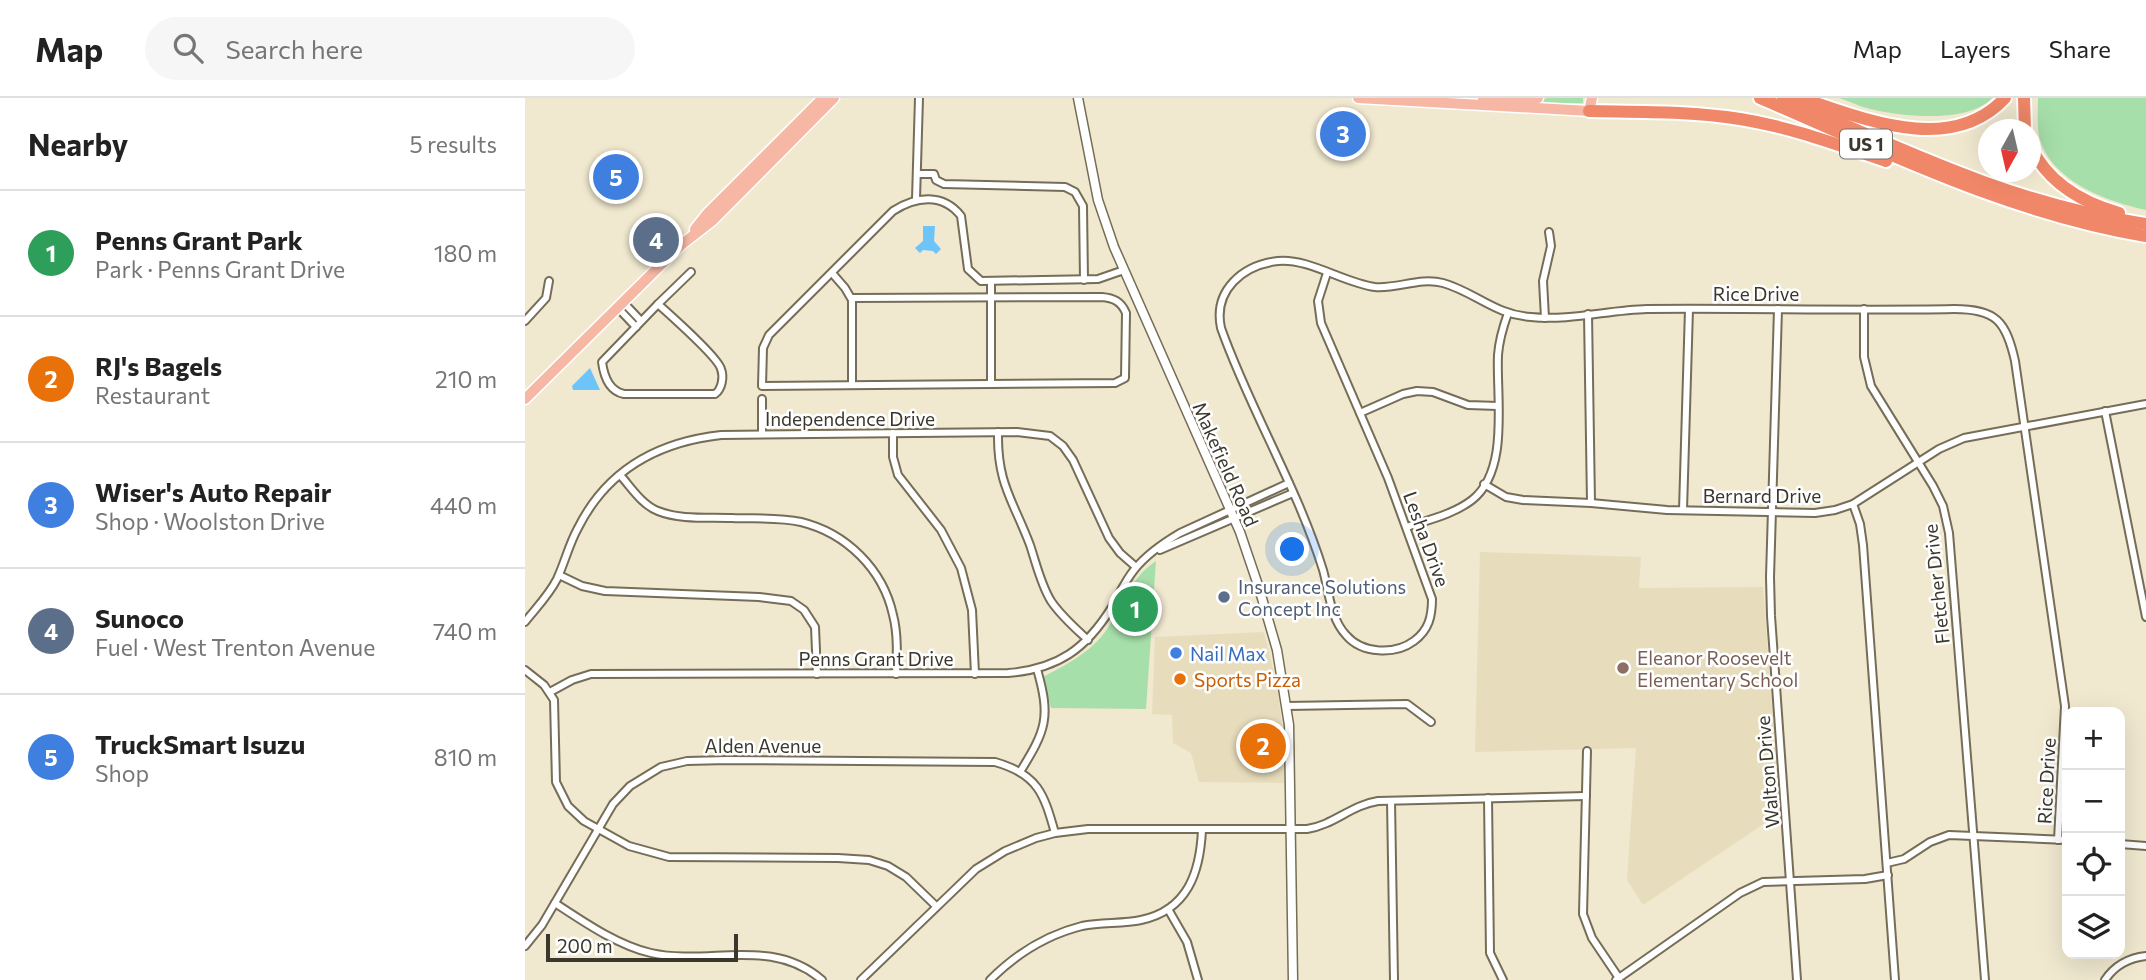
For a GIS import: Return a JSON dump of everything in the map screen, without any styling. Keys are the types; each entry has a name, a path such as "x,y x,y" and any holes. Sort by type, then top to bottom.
{"highway":[{"name":"US 1","path":"1760,98 1972,189 2062,218 2146,236"},
{"name":"US 1","path":"1783,98 1997,188 2064,208 2146,222"},
{"path":"1801,98 1880,123 1936,129 1973,120 1989,112 2005,98"},
{"path":"2024,98 2025,119"},
{"path":"1589,102 1761,123 1819,138 1972,189"},
{"path":"2041,164 2067,190 2106,209 2146,222"}],"main road":[{"path":"804,116 810,106 810,98"},
{"path":"684,243 707,214 823,98"},
{"path":"525,399 684,243 712,220 834,98"},
{"path":"1358,98 1508,108 1589,102"},
{"path":"1412,100 1538,98"}],"street":[{"path":"916,199 919,98"},
{"name":"Makefield Road","path":"1079,98 1098,200 1124,270 1232,514 1271,627 1287,706 1291,785 1293,980"},
{"path":"917,174 934,174 936,180 944,184 1071,189 1083,206 1084,280"},
{"path":"852,298 1102,297 1119,302 1126,313 1126,372 1123,380 1115,383 762,386 765,340 894,211 916,199 942,200 956,209 964,225 965,260 968,269 981,281 1084,280 1101,278 1124,270"},
{"path":"1545,318 1543,281 1551,246 1549,232"},
{"name":"Rice Drive","path":"1293,493 1226,342 1219,320 1220,303 1232,282 1256,267 1282,261 1382,287 1438,282 1457,288 1508,313 1545,318 1627,310 1689,309 1970,309 1986,312 1997,319 2010,340 2065,706 2058,839"},
{"path":"658,304 720,366 722,383 719,392 615,392 610,388 602,362 658,304 691,272"},
{"path":"832,273 852,298 852,385"},
{"name":"Lesha Drive","path":"1293,493 1323,570 1338,625 1350,640 1360,647 1388,650 1402,648 1416,640 1428,626 1432,599 1407,527 1321,323 1318,301 1327,273"},
{"path":"1101,278 1102,297"},
{"path":"525,321 546,298 549,281"},
{"path":"991,282 991,384"},
{"path":"621,305 639,324"},
{"path":"1683,510 1689,309"},
{"name":"Walton Drive","path":"1778,309 1770,616 1797,980"},
{"name":"Fletcher Drive","path":"1864,309 1864,357 1871,386 1943,506 1949,533 1985,980"},
{"path":"1407,527 1461,507 1475,498 1484,484 1497,455 1498,352 1508,313"},
{"path":"1588,314 1591,503"},
{"path":"1360,413 1403,394 1417,391 1433,392 1468,405 1498,406"},
{"path":"762,399 762,434"},
{"name":"Bernard Drive","path":"1484,484 1514,499 1683,510 1827,512 1853,503 1939,449 1965,438 2146,404"},
{"path":"2105,411 2146,617"},
{"path":"997,432 1002,481 1023,527 1047,593 1057,609 1088,640"},
{"name":"Independence Drive","path":"525,622 549,592 587,512 605,488 641,459 668,446 704,437 997,432 1045,435 1056,439 1073,460 1109,538 1120,553 1136,567"},
{"path":"893,433 893,457 898,475 941,530 961,568 972,610 975,674"},
{"path":"620,475 640,498 660,512 800,522 828,532 847,543 874,572 890,604 896,638 896,674"},
{"path":"1232,514 1289,484"},
{"path":"1232,514 1293,493"},
{"path":"1853,503 1863,545 1895,980"},
{"name":"Penns Grant Drive","path":"550,692 572,680 591,674 975,674 1037,669 1067,657 1088,640 1136,567 1152,553 1180,533 1232,514"},
{"path":"559,575 582,586 605,591 759,597 792,601 804,610 815,627 817,674"},
{"path":"1020,772 1044,726 1044,699 1037,669"},
{"path":"525,670 550,692 555,714 555,771 561,794 576,814 597,829 629,846 669,857 869,860 888,866 906,877 936,906"},
{"path":"1287,706 1407,704 1431,722"},
{"path":"1587,751 1583,918 1592,938 1618,979 1749,888 1771,880 1888,875"},
{"name":"Alden Avenue","path":"525,946 542,925 613,804 630,786 653,771 687,761 982,761 1006,765 1020,772 1044,796 1055,833"},
{"path":"861,980 963,880 987,861 1021,843 1055,833 1088,829 1291,829 1318,827 1368,802 1586,796"},
{"path":"1487,798 1490,953 1503,980"},
{"path":"1391,801 1394,980"},
{"path":"991,980 1023,952 1052,936 1094,924 1144,919 1168,909 1183,895 1194,878 1200,857 1202,830"},
{"path":"1887,863 1904,859 1949,835 2062,839"},
{"path":"2125,844 2146,846"},
{"path":"555,903 621,942 651,953 776,956 806,967 822,980"},
{"path":"1168,909 1187,942 1198,980"},
{"path":"2105,980 2120,964 2146,956"}],"shaded area":[{"name":"Eleanor Roosevelt Elementary School","path":"1480,552 1641,557 1639,588 1763,587 1780,813 1643,905 1627,880 1636,748 1475,752"},
{"path":"1264,632 1276,680 1283,731 1285,783 1199,782 1191,753 1173,743 1172,715 1152,714 1155,637"}],"green space":[{"path":"1547,98 1583,98 1583,103 1535,104 1535,101"},
{"path":"1839,98 1992,98 1982,106 1953,115 1919,116 1888,113"},
{"path":"2038,98 2146,98 2146,210 2097,194 2067,177 2045,152 2041,141 2041,119 2038,119"},
{"path":"1156,561 1146,709 1051,708 1043,677 1075,659 1102,636 1138,577"}],"water":[{"path":"923,226 935,226 934,241 941,249 936,254 923,250 920,253 915,248 923,241"},
{"path":"590,368 600,390 573,390 572,386"}],"place":[{"name":"Wiser's Auto Repair","path":"1343,134"},
{"name":"TruckSmart Isuzu","path":"616,177"},
{"name":"Sunoco","path":"656,240"},
{"name":"Insurance Solutions Concept Inc","path":"1224,597"},
{"name":"Penns Grant Park","path":"1135,609"},
{"name":"Nail Max","path":"1176,653"},
{"name":"Eleanor Roosevelt Elementary School","path":"1623,668"},
{"name":"Sports Pizza","path":"1180,679"},
{"name":"RJ's Bagels","path":"1263,746"}]}
